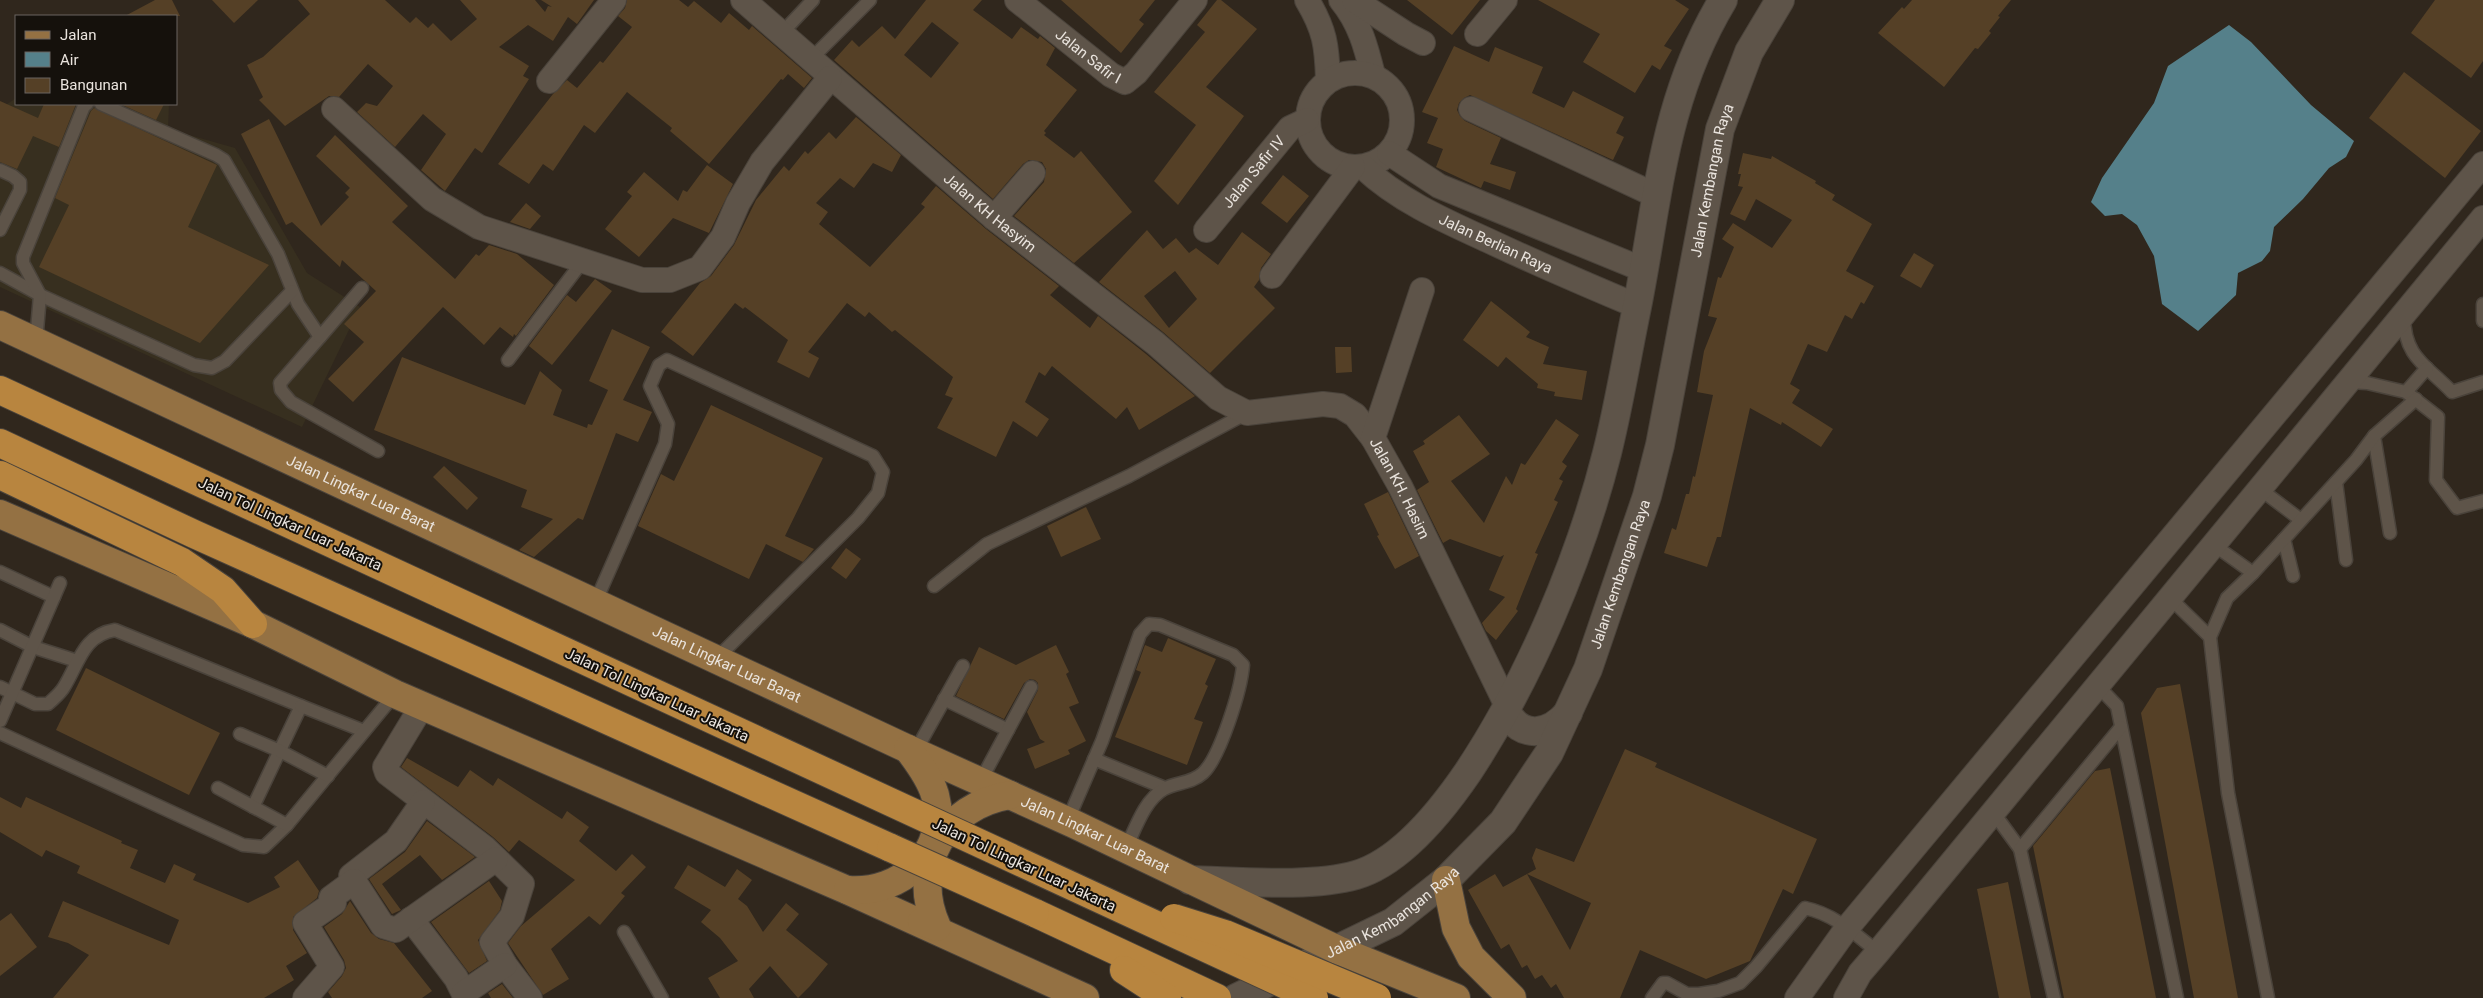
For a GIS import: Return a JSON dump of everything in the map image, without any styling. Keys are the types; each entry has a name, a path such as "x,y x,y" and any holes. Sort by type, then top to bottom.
{"highway":[{"name":"Jalan Tol Lingkar Luar Jakarta","path":"0,390 1314,998"},
{"path":"0,443 194,534 1036,913 1217,998"},
{"path":"0,475 182,562 223,590 253,624"},
{"path":"1054,879 1225,934 1378,998"},
{"path":"1036,913 1167,998"}],"main road":[{"path":"1190,880 1278,882 1328,880 1357,875 1394,856 1431,820 1460,784 1507,709 1532,658 1578,547 1607,454 1644,270 1655,195 1670,124 1685,78 1706,29 1723,0"},
{"name":"Jalan Kembangan Raya","path":"1236,998 1393,922 1446,880 1503,822 1549,753 1588,669 1647,496 1660,446 1720,129 1749,52 1780,0"},
{"name":"Jalan Lingkar Luar Barat","path":"0,325 1338,950 1456,998"},
{"path":"0,514 253,624 422,706 958,939 1070,994"},
{"path":"1507,709 1511,720 1523,730 1541,731 1561,721 1569,712"},
{"path":"847,890 877,889 905,877 926,854 932,840 937,818 935,795 912,750"},
{"path":"908,917 937,927 928,900 927,878 931,857 952,823 976,805 994,798 1020,800"},
{"path":"958,939 946,914 944,896 946,866 956,844 972,824 987,811 1020,800"},
{"path":"1446,880 1456,928 1471,956 1512,998"},
{"path":"1283,924 1290,938 1293,951 1289,973"}],"street":[{"path":"549,81 614,0"},
{"name":"Jalan KH Hasyim","path":"742,0 994,218 1156,342 1218,398 1247,413"},
{"name":"Jalan Safir I","path":"1017,0 1111,75 1125,82 1136,73 1194,0"},
{"path":"1307,0 1319,19 1328,47 1328,80"},
{"path":"1341,0 1357,23 1366,44 1373,75"},
{"path":"1354,0 1423,43"},
{"path":"1477,34 1505,0"},
{"path":"1358,72 1373,75 1389,85 1399,101 1403,119 1399,138 1389,153 1372,164 1358,167 1341,166 1321,153 1313,143 1307,120 1310,105 1317,91 1328,80 1342,74 1358,72"},
{"path":"334,109 432,199 479,227 642,280 670,280 700,268 723,237 738,204 762,162 830,78"},
{"path":"1472,109 1655,195"},
{"name":"Jalan Safir IV","path":"1206,230 1290,128 1307,120"},
{"name":"Jalan Berlian Raya","path":"1389,153 1439,186 1644,270"},
{"path":"1798,998 1847,928 2483,164"},
{"path":"1272,276 1358,167"},
{"name":"Jalan Berlian Raya","path":"1358,167 1381,184 1438,216 1542,266 1637,306"},
{"path":"994,218 1033,173"},
{"path":"1846,998 1860,973 2483,218"},
{"path":"1373,438 1422,290"},
{"name":"Jalan KH. Hasim","path":"1247,413 1323,404 1340,406 1355,415 1373,438 1400,486 1507,709"},
{"path":"2205,498 2233,522"},
{"path":"422,706 386,767 387,774 486,848 522,884 512,916 492,942 505,965 530,998"},
{"path":"423,802 396,841 351,876 383,926 396,930 496,859"},
{"path":"305,998 332,967 305,923 334,903 331,898 354,881"},
{"path":"410,919 456,978 465,996 505,965"}],"lane":[{"path":"781,34 812,0"},
{"path":"810,60 870,0"},
{"path":"36,342 40,296 23,263 23,257 86,105"},
{"path":"103,105 216,154 224,160 278,254 292,291 320,337"},
{"path":"0,170 13,176 20,182 20,190 0,230"},
{"path":"508,360 582,262"},
{"path":"0,273 40,296 194,365 212,368 226,361 292,291"},
{"path":"362,288 280,383 281,390 291,402 378,451"},
{"path":"2483,304 2483,321"},
{"path":"2404,314 2404,334 2411,352 2452,392 2483,382"},
{"path":"595,602 665,444 668,424 650,386 659,365 667,360 873,456 883,472 878,493 858,518 716,659"},
{"path":"2268,998 2228,793 2210,637 2223,604 2336,482 2374,436 2392,423 2411,396 2427,368"},
{"path":"2348,382 2367,383 2411,396 2438,417 2436,480 2457,508 2483,501"},
{"path":"934,586 986,544 1129,476 1247,413"},
{"path":"2374,436 2390,533"},
{"path":"2336,482 2346,560"},
{"path":"2260,489 2301,520"},
{"path":"2284,539 2294,576"},
{"path":"2214,545 2253,573"},
{"path":"0,572 54,597"},
{"path":"0,721 60,583"},
{"path":"2170,598 2210,637"},
{"path":"1067,822 1094,759 1140,634 1149,624 1160,625 1233,655 1243,666 1241,680 1215,757 1202,774 1184,784 1165,788 1151,801 1125,850"},
{"path":"0,630 33,647 77,661"},
{"path":"0,687 35,704 48,704 64,689 81,653 102,632 116,630 364,731"},
{"path":"912,750 963,666"},
{"path":"2097,685 2116,706 2177,998"},
{"path":"980,782 1031,687"},
{"path":"0,733 244,845 264,847 287,825 395,694"},
{"path":"944,699 1008,730"},
{"path":"253,806 301,706"},
{"path":"2020,849 2121,727"},
{"path":"240,734 280,750 328,776"},
{"path":"1094,759 1165,788"},
{"path":"218,788 287,825"},
{"path":"1993,812 2020,849 2054,998"},
{"path":"1652,998 1662,983 1667,983 1687,994 1699,994 1718,991 1740,983 1756,967 1805,908 1822,912 1847,928 1878,952"},
{"path":"624,932 662,998"}],"shaded area":[{"path":"15,99 15,105 169,105 168,129 235,148 307,273 360,307 302,427 0,287 0,109"}],"water":[{"path":"2229,25 2251,42 2311,105 2354,141 2346,157 2329,168 2303,199 2274,227 2270,251 2262,261 2238,273 2236,295 2198,331 2162,304 2154,256 2137,225 2122,214 2105,216 2091,202 2102,178 2154,103 2168,66"}],"building":[{"path":"155,0 172,0 180,16 178,15 127,15"},
{"path":"212,0 258,0 234,23"},
{"path":"298,0 385,0 410,23 416,17 428,28 433,23 451,41 477,19 460,0 535,0 545,12 548,6 552,7 541,0 594,0 577,24 568,17 553,41 528,25 499,47 529,66 523,76 529,79 482,153 475,148 445,191 421,170 446,134 423,114 395,147 357,112 366,103 377,106 393,86 368,64 339,97 329,96 285,126 259,100 263,97 247,65 263,57 310,14"},
{"path":"627,0 679,0 688,7 694,1 721,23 729,13 749,30 752,26 812,78 804,88 788,74 783,80 781,79 709,164 670,131 672,128 627,92 595,133 584,125 553,171 543,164 529,184 498,164 553,94 567,80 577,88 600,61 603,63 632,27 618,16 625,8"},
{"path":"926,0 982,0 973,10 1012,39 1021,27 1038,39 1040,36 1055,48 1046,65 1077,90 1044,131 1046,133 1044,135 1074,158 1081,151 1132,212 1074,263 1014,216 1044,182 1046,169 1042,162 1029,160 1023,164 993,199 834,60 852,40 859,47 882,26 895,39","holes":["932,22 959,43 931,78 904,55"]},
{"path":"1061,0 1155,0 1139,20 1144,24 1121,53"},
{"path":"1217,0 1221,0 1257,29 1206,87 1244,116 1178,205 1154,181 1196,125 1154,92 1205,32 1197,25"},
{"path":"1407,0 1480,0 1452,35"},
{"path":"1538,0 1675,0 1689,9 1664,46 1672,50 1660,70 1652,65 1635,93 1583,62 1600,34"},
{"path":"1912,0 2011,0 1998,16 2000,17 1989,31 1991,33 1978,49 1975,48 1944,87 1878,33 1902,7 1904,9"},
{"path":"2435,0 2483,0 2483,61 2471,78 2411,33"},
{"path":"1454,46 1489,62 1495,47 1543,67 1532,93 1564,108 1573,91 1624,117 1616,133 1624,137 1613,160 1470,95 1459,103 1457,110 1465,121 1501,138 1490,164 1516,172 1510,190 1484,181 1481,188 1436,167 1443,149 1427,143 1438,118 1422,112"},
{"path":"2404,72 2481,131 2445,178 2369,118"},
{"path":"0,101 38,118 44,105 76,105 59,147 33,136 17,169 0,162"},
{"path":"122,105 164,105 156,120"},
{"path":"94,108 217,165 188,227 269,265 200,343 39,267 69,205 55,198 91,111"},
{"path":"856,117 901,155 892,172 873,163 854,188 840,178 816,203 828,212 819,224 870,267 925,207 921,204 936,186 986,229 1059,286 1050,295 1090,328 1098,316 1195,396 1139,430 1127,407 1116,419 1052,366 1045,376 1039,372 1025,402 1049,419 1037,437 1013,421 996,457 937,428 953,398 945,395 953,377 895,330 892,332 869,312 865,317 847,303 808,352 819,358 809,378 777,362 788,340 745,307 743,309 735,303 693,356 661,332 700,283 711,276 734,245 756,200 784,166 789,171 805,151 808,154 829,132 836,139"},
{"path":"269,119 321,226 349,197 345,193 350,188 316,156 335,135 408,206 392,222 455,279 476,254 479,256 489,245 517,254 554,285 516,336 514,334 513,337 500,327 484,345 443,307 353,402 328,379 364,342 344,324 376,291 342,260 340,267 292,222 286,225 241,134"},
{"path":"1743,153 1771,159 1772,156 1816,181 1815,183 1835,195 1832,200 1872,224 1846,271 1874,286 1864,304 1861,302 1852,319 1845,315 1827,352 1808,344 1790,384 1800,390 1792,403 1833,429 1821,447 1782,422 1781,425 1750,408 1721,537 1717,537 1707,567 1664,553 1672,528 1676,530 1686,494 1689,494 1693,476 1695,477 1713,395 1697,392 1704,351 1717,318 1708,316 1718,277 1721,278 1734,247 1722,239 1733,223 1772,248 1792,220 1756,199 1745,221 1730,214 1743,187 1738,186 1741,174 1738,174"},
{"path":"707,165 733,184 709,233 673,218 639,257 605,229 632,196 627,192 644,172 678,201 683,190 687,192"},
{"path":"1283,175 1309,196 1287,223 1261,203"},
{"path":"526,203 541,216 530,229 510,222"},
{"path":"1147,230 1163,249 1176,238 1189,253 1196,248 1218,265 1242,232 1271,254 1261,268 1259,280 1254,287 1275,308 1210,373 1163,332 1099,282","holes":["1175,271 1197,299 1169,328 1144,296"]},
{"path":"1914,253 1934,265 1921,288 1900,276"},
{"path":"595,279 612,291 552,365 529,346 567,295 576,302"},
{"path":"1491,301 1530,332 1526,337 1549,347 1543,364 1587,371 1582,400 1554,396 1555,392 1537,388 1538,384 1506,357 1498,367 1463,340"},
{"path":"612,329 650,347 623,400 652,412 638,442 616,433 583,520 578,518 534,557 519,550 553,519 521,507 527,490 374,430 402,357 525,405 540,371 562,390 553,415 587,428 588,424 592,425 608,390 589,381"},
{"path":"1335,347 1351,347 1352,372 1336,373"},
{"path":"711,405 823,458 785,536 814,549 803,562 766,544 749,579 638,526 661,474 674,481"},
{"path":"1459,415 1490,454 1451,481 1484,523 1506,476 1512,485 1521,463 1525,465 1556,419 1579,435 1562,462 1567,466 1559,479 1563,481 1554,500 1558,502 1535,553 1538,554 1516,609 1518,611 1496,640 1486,631 1482,623 1505,597 1489,590 1504,555 1500,557 1450,539 1443,543 1417,490 1429,482 1413,451 1425,444 1423,441"},
{"path":"444,466 478,498 467,510 433,477"},
{"path":"1388,492 1419,556 1395,569 1377,536 1379,535 1364,504"},
{"path":"1086,507 1101,539 1061,557 1047,526"},
{"path":"846,548 861,559 846,579 831,568"},
{"path":"1168,638 1216,659 1205,684 1208,686 1194,719 1203,722 1187,765 1115,737 1141,672 1136,670 1145,645 1162,652"},
{"path":"1056,645 1069,672 1066,674 1079,703 1069,707 1086,741 1068,750 1070,754 1035,769 1027,749 1045,742 1040,739 1027,712 1038,690 1038,683 1035,680 1030,679 1024,683 1004,719 956,696 979,647 1016,665"},
{"path":"86,668 220,733 189,795 56,730"},
{"path":"2180,684 2238,998 2194,998 2141,713 2157,688"},
{"path":"1625,749 1657,763 1655,767 1817,839 1793,894 1783,889 1750,961 1706,979 1640,950 1620,998 1564,998 1556,984 1551,988 1542,975 1535,979 1527,965 1522,968 1509,944 1501,949 1468,890 1495,874 1503,887 1536,869 1532,858 1536,848 1574,862","holes":["1527,874 1591,903 1570,950"]},
{"path":"407,758 458,787 470,770 493,786 498,778 562,819 567,811 589,827 579,841 616,871 632,854 646,867 621,893 625,896 600,925 589,916 551,949 569,979 543,995 508,943 521,926 575,880 519,840 509,852 493,837 401,767"},
{"path":"2110,768 2156,998 2064,998 2033,846 2095,771"},
{"path":"0,797 21,808 26,797 122,841 121,843 138,850 130,868 165,883 174,864 196,874 193,880 248,903 280,887 274,877 298,860 319,891 317,898 293,917 293,930 307,953 286,966 294,980 264,998 53,998 89,955 68,943 48,937 63,901 169,945 179,920 77,873 80,866 46,850 42,857 0,832"},
{"path":"427,821 475,857 442,880 420,855 382,884 401,910 392,914 369,879 405,852"},
{"path":"688,865 725,887 737,869 752,880 738,899 747,906 763,932 786,903 799,914 786,930 828,964 798,998 770,966 749,989 754,998 720,998 708,978 738,961 720,938 701,922 711,910 674,888"},
{"path":"489,881 502,901 500,910 478,940 487,961 469,973 431,922"},
{"path":"2008,882 2031,998 1999,998 1977,889"},
{"path":"350,901 371,933 379,939 394,943 432,991 422,998 332,998 328,992 342,976 346,968 344,960 324,927 342,914"},
{"path":"11,913 37,947 0,976 0,921"},
{"path":"502,984 513,998 491,998 488,993"}]}
